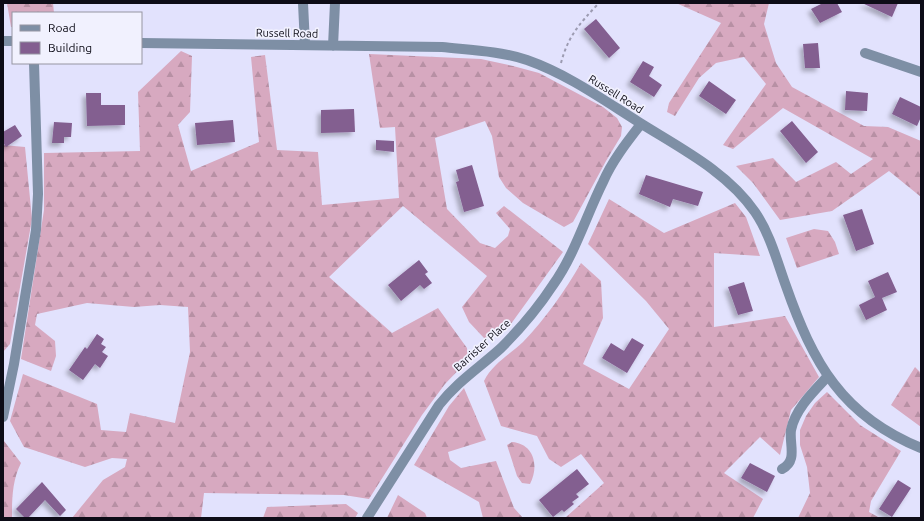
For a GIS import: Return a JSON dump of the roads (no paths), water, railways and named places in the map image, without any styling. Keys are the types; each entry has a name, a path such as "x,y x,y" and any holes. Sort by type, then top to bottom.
{"street":[{"path":"303,3 305,45"},
{"path":"333,46 335,3"},
{"name":"Russell Road","path":"142,43 442,47 475,50 526,60 558,74 588,90 717,172 743,197 755,213 768,238 800,326 812,351 828,376 853,406 866,418 900,439 921,448"},
{"path":"865,53 921,72"},
{"path":"3,417 14,364 36,230 38,194 34,64"},
{"name":"Barrister Place","path":"367,518 439,405 449,392 506,342 539,305 573,250 603,180 615,159 641,124"},
{"path":"782,469 790,462 792,456 791,431 794,421 814,391 828,376"}]}
